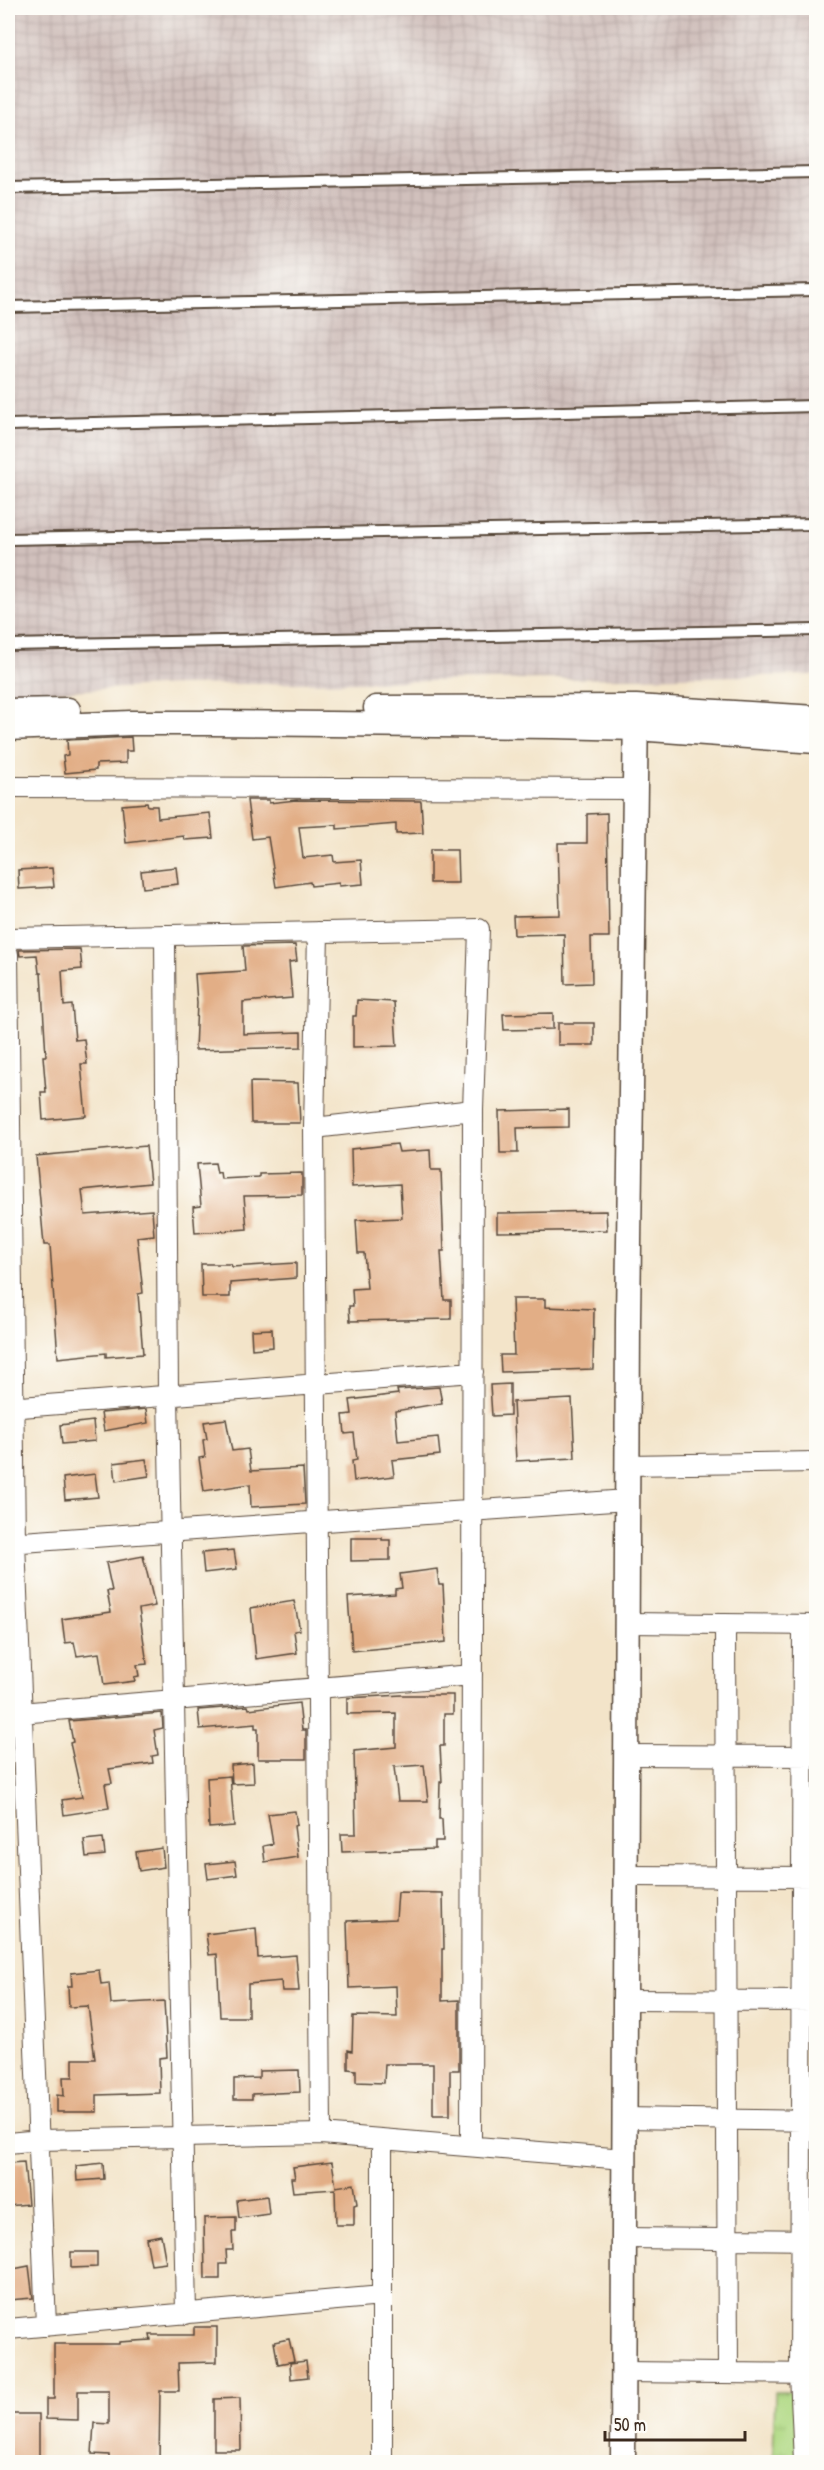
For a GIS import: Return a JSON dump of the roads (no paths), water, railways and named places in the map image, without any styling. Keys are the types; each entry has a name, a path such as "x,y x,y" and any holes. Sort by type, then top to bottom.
{"street":[{"path":"8,711 816,718"},
{"path":"623,2463 627,1465 636,717"},
{"path":"8,728 636,717 816,741"},
{"path":"8,787 635,789"},
{"path":"8,938 479,929 473,1110 471,2146"},
{"path":"318,932 314,1128 321,2134"},
{"path":"165,934 168,1395 186,2314"},
{"path":"8,954 11,1542 15,1713 40,2140 46,2326"},
{"path":"314,1128 473,1110"},
{"path":"10,1408 473,1372"},
{"path":"627,1465 816,1462"},
{"path":"11,1542 627,1500"},
{"path":"627,1623 810,1625 809,2240 808,2374 804,2463"},
{"path":"725,1624 728,2373"},
{"path":"15,1713 472,1675"},
{"path":"626,1755 810,1756"},
{"path":"625,1876 809,1877"},
{"path":"624,2000 809,2001"},
{"path":"624,2118 809,2121"},
{"path":"8,2143 40,2140 321,2134 624,2159"},
{"path":"381,2139 382,2463"},
{"path":"623,2238 809,2240"},
{"path":"8,2329 382,2296"},
{"path":"623,2372 808,2374"}],"lane":[{"path":"8,188 816,172"},
{"path":"8,307 816,290"},
{"path":"8,425 816,406"},
{"path":"8,539 816,524"},
{"path":"8,645 816,630"}]}
